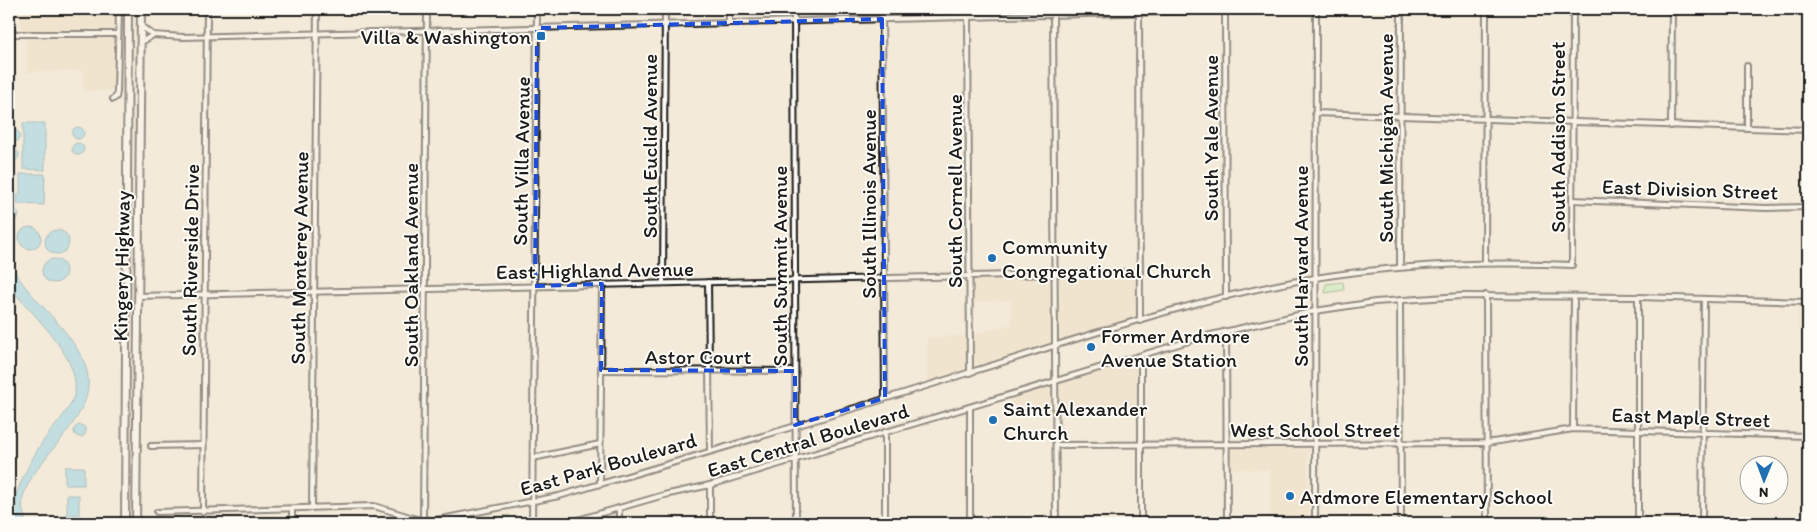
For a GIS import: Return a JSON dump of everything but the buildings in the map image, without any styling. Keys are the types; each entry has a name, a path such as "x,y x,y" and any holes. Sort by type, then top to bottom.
{"highway":[{"name":"Kingery Highway","path":"125,523 128,9"},
{"name":"Kingery Highway","path":"136,523 136,296 140,9"}],"street":[{"path":"112,99 116,97 117,92 119,9"},
{"name":"South Riverside Drive","path":"203,512 208,9"},
{"name":"South Monterey Avenue","path":"312,508 317,9"},
{"name":"South Oakland Avenue","path":"423,521 427,9"},
{"name":"South Villa Avenue","path":"532,523 537,9"},
{"name":"South Euclid Avenue","path":"663,283 665,9"},
{"path":"729,23 730,9"},
{"name":"South Summit Avenue","path":"794,9 796,523"},
{"name":"South Illinois Avenue","path":"882,9 885,398"},
{"name":"South Cornell Avenue","path":"968,9 970,373"},
{"path":"1053,9 1056,523"},
{"path":"140,42 153,35 317,34 1053,15 1139,11 1280,9"},
{"name":"South Harvard Avenue","path":"1315,523 1316,9"},
{"name":"South Michigan Avenue","path":"1400,267 1401,9"},
{"path":"1485,263 1486,9"},
{"name":"South Addison Street","path":"1572,264 1573,9"},
{"path":"1671,126 1672,9"},
{"name":"South Yale Avenue","path":"1225,10 1226,297"},
{"path":"1139,11 1140,320"},
{"path":"140,26 153,35"},
{"path":"9,34 118,34"},
{"path":"1747,66 1747,128"},
{"path":"1315,113 1808,130"},
{"name":"East Division Street","path":"1572,200 1766,208 1808,207"},
{"name":"East Park Boulevard","path":"157,512 374,506 423,521 533,503 970,373 1140,320 1226,297 1314,278 1400,267 1485,263 1572,264"},
{"name":"East Highland Avenue","path":"136,296 205,296 602,284 1140,272"},
{"path":"708,282 710,451"},
{"path":"600,484 602,284"},
{"path":"1486,295 1487,523"},
{"name":"East Central Boulevard","path":"567,523 582,521 664,495 710,485 1226,330 1315,311 1400,300 1486,295 1808,302"},
{"path":"1573,429 1574,297"},
{"path":"1638,297 1638,523"},
{"path":"1702,523 1704,299"},
{"path":"1400,300 1401,523"},
{"path":"1226,330 1227,523"},
{"path":"1141,356 1142,523"},
{"name":"Astor Court","path":"601,370 795,371"},
{"path":"970,406 970,523"},
{"name":"West School Street","path":"1056,445 1486,444 1573,429"},
{"name":"East Maple Street","path":"1573,429 1808,436"},
{"path":"884,432 885,523"},
{"path":"533,458 600,444"},
{"path":"151,446 203,445"},
{"path":"710,485 710,523"},
{"path":"619,508 619,523"},
{"path":"292,509 292,523"}],"highlighted area":[{"path":"882,19 885,398 795,425 795,371 601,370 602,284 535,286 537,28"}],"shaded area":[{"path":"20,9 116,9 116,32 21,33"},
{"path":"117,35 114,91 83,91 83,71 26,72 26,38"},
{"path":"1802,205 1808,205 1808,279 1802,279"},
{"path":"1142,271 1142,319 927,384 927,337 968,336 1011,324 1011,301 967,302 967,273"},
{"path":"1798,303 1808,304 1808,331 1798,331"},
{"path":"1140,357 1140,410 1057,409 1057,382"},
{"path":"1055,382 1054,412 1010,411 1010,396"},
{"name":"Ardmore Elementary School","path":"1228,446 1308,449 1309,523 1270,523 1270,470 1228,469"},
{"path":"618,510 618,523 582,523 582,521"}],"green space":[{"path":"1343,282 1344,290 1325,293 1326,284"},
{"path":"509,515 509,520 493,523 492,518"}],"water":[{"path":"23,123 45,123 45,170 23,169"},
{"path":"76,127 80,127 84,133 80,139 76,139 72,135 72,131"},
{"path":"14,130 20,136 14,142 8,136"},
{"path":"76,143 80,143 84,149 80,155 76,155 72,151 72,147"},
{"path":"11,149 15,149 19,155 15,161 11,161 7,157 7,153"},
{"path":"20,174 45,174 44,205 17,204 17,195 20,194"},
{"path":"9,207 14,208 19,213 18,218 13,222 9,222"},
{"path":"26,227 34,227 41,234 41,242 34,249 26,249 19,242 19,234"},
{"path":"57,230 66,233 69,242 66,251 57,254 48,251 45,242 48,233"},
{"path":"54,259 62,263 66,271 62,279 54,283 46,279 42,271 46,263"},
{"path":"9,262 17,276 59,324 78,350 85,365 88,383 85,401 77,417 30,481 22,500 26,523 13,523 9,515 22,479 44,440 70,406 75,391 70,364 62,349 9,287"},
{"path":"78,425 82,425 86,431 82,437 78,437 74,433 74,429"},
{"path":"65,467 84,467 84,485 65,485"},
{"path":"67,495 79,495 79,515 67,515"}],"place":[{"name":"Villa & Washington","path":"541,36"},
{"name":"Community Congregational Church","path":"992,258"},
{"name":"Former Ardmore Avenue Station","path":"1091,347"},
{"name":"Saint Alexander Church","path":"993,420"},
{"name":"Ardmore Elementary School","path":"1290,496"}]}
